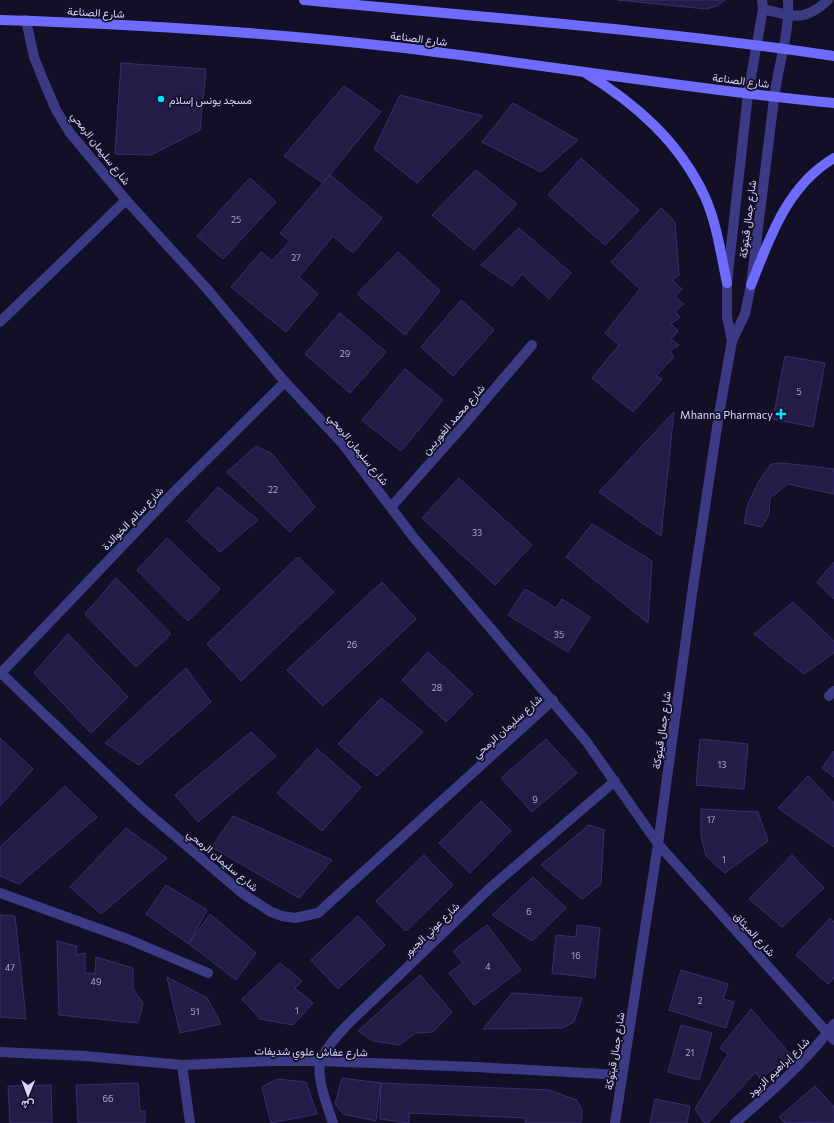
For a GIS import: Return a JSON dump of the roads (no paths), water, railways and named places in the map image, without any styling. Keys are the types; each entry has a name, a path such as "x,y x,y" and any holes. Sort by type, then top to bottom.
{"main road":[{"path":"304,0 458,13 785,48 834,56"},
{"name":"شارع الصناعة","path":"0,20 26,20 194,29 393,47 580,70 748,94 834,103"},
{"path":"580,70 628,101 650,120 673,144 688,166 705,198 716,233 727,283"},
{"path":"751,285 767,244 785,207 808,179 824,164 834,158"}],"street":[{"name":"شارع جمال قيتوكة","path":"615,1123 658,844 693,587 719,414 732,341 745,314 751,285 774,96 785,48 789,16 788,0"},
{"path":"763,5 789,16 806,16 818,9 828,0"},
{"name":"شارع جمال قيتوكة","path":"732,341 727,317 727,283 748,94 763,5"},
{"name":"شارع سليمان الرمحي","path":"26,20 34,57 56,110 70,132 126,200 208,290 285,382 342,443 414,538 553,700 615,780 658,844"},
{"name":"شارع سليمان الرمحي","path":"0,322 126,200"},
{"name":"شارع محمد الغوريين","path":"390,507 463,426 532,345"},
{"name":"شارع سالم الخوالدة","path":"0,674 165,501 285,382"},
{"name":"شارع سليمان الرمحي","path":"0,674 141,807 242,893 271,912 295,918 318,913 553,700"},
{"name":"شارع عوني الجبور","path":"320,1061 330,1044 347,1025 490,888 615,780"},
{"name":"شارع الميثاق","path":"658,844 831,1037"},
{"path":"0,893 130,940 208,973"},
{"name":"شارع إبراهيم الزيود","path":"735,1123 776,1088 831,1037 834,1024"},
{"name":"شارع عفاش علوي شديفات","path":"0,1052 85,1056 182,1065 273,1061 320,1061 622,1075"},
{"path":"320,1061 322,1090 333,1123"},
{"path":"182,1065 190,1123"}],"place":[{"name":"مسجد يونس إسلام","path":"161,99"},
{"name":"Mhanna Pharmacy","path":"781,414"}]}
